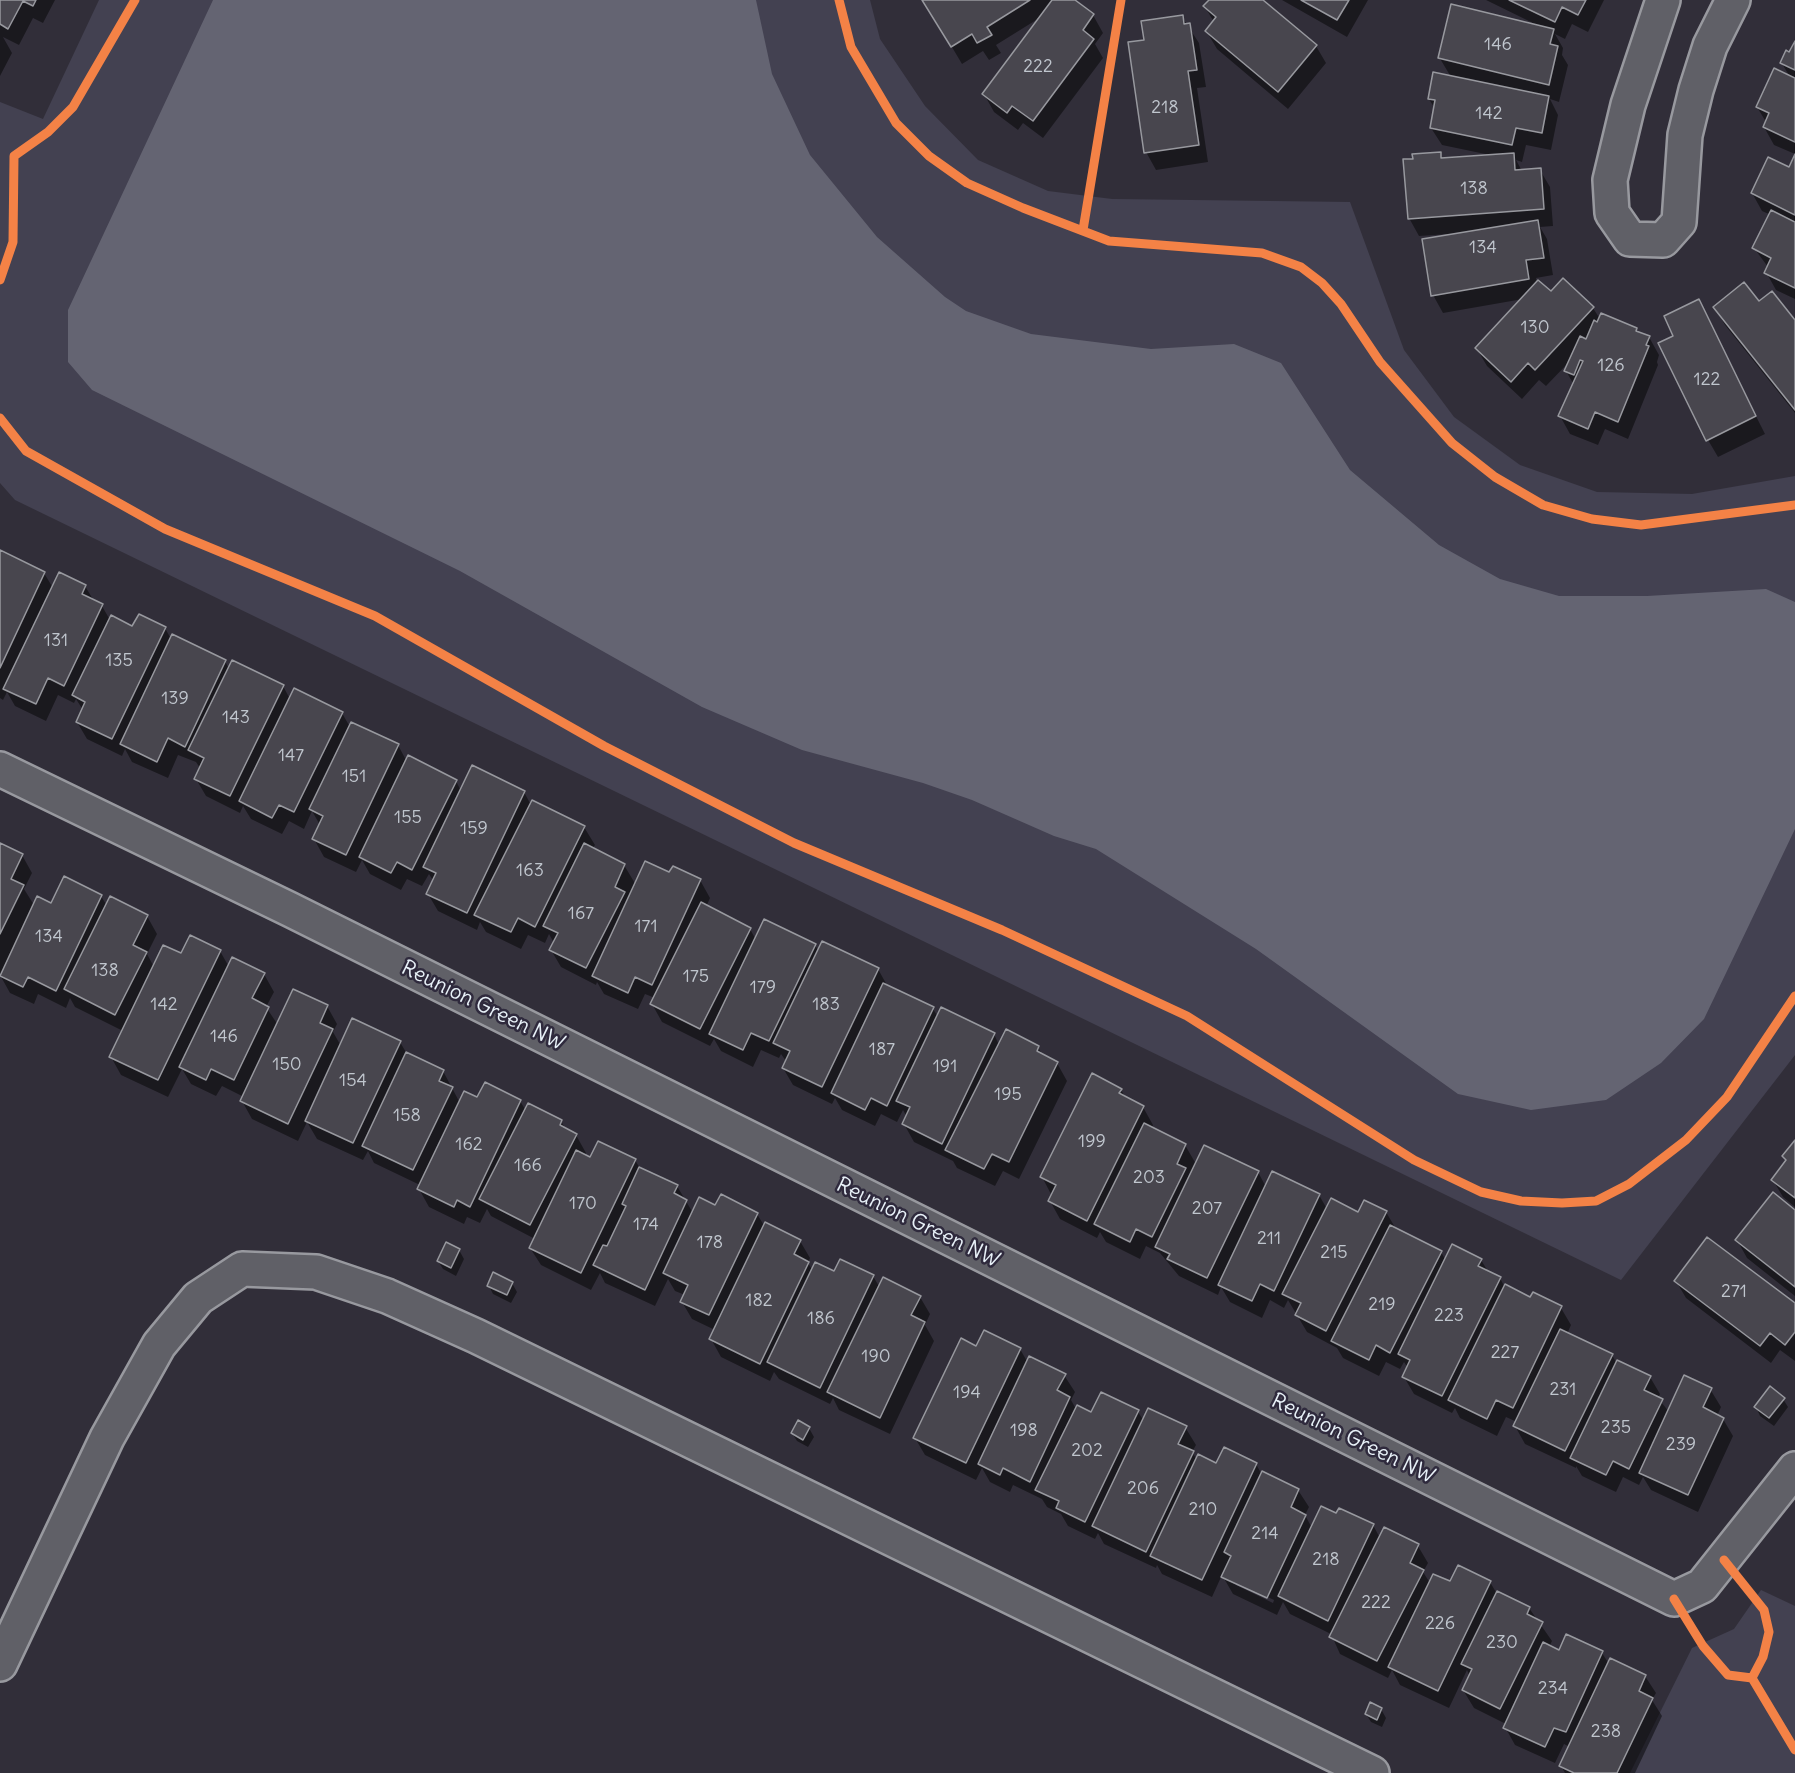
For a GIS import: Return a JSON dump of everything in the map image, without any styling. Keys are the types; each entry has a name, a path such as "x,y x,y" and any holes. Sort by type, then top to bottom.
{"street":[{"path":"1663,0 1628,105 1610,180 1612,213 1630,239 1663,240 1679,222 1685,135 1710,46 1733,0"},
{"name":"Reunion Green NW","path":"0,769 289,909 1674,1599 1702,1586 1795,1469"},
{"path":"0,1664 107,1438 159,1345 198,1298 242,1269 316,1272 387,1296 476,1336 1372,1773"}],"shaded area":[{"path":"99,0 870,0 880,39 925,106 978,160 1048,191 1112,199 1350,202 1404,350 1454,417 1520,465 1597,492 1692,494 1795,476 1795,1055 1621,1280 15,500 0,483 0,102 43,119"},
{"path":"1761,1590 1795,1606 1795,1773 1630,1773 1692,1648 1734,1629"}],"water":[{"path":"213,0 756,0 772,74 810,155 877,237 945,297 966,311 1031,334 1151,349 1234,344 1281,363 1350,470 1439,545 1500,579 1559,596 1647,596 1766,589 1795,602 1795,829 1704,1019 1661,1063 1606,1100 1531,1110 1458,1094 1256,949 1096,849 1054,836 972,800 923,783 802,750 702,707 460,571 92,390 68,362 68,310"}],"building":[{"path":"0,0 36,0 33,6 23,1 8,29 0,24"},
{"path":"922,0 1030,0 987,27 992,35 977,43 972,34 951,47"},
{"path":"1052,0 1075,0 1094,14 1083,30 1094,39 1033,121 1012,106 1007,113 982,94"},
{"path":"1209,0 1263,0 1317,45 1278,92 1205,31 1216,17 1203,6"},
{"path":"1301,0 1349,0 1337,20"},
{"path":"1509,0 1586,0 1578,15 1562,7 1555,22"},
{"path":"1451,4 1554,29 1550,44 1558,46 1549,85 1438,58"},
{"path":"1183,15 1184,24 1190,23 1197,70 1188,71 1199,145 1144,153 1128,42 1144,40 1141,21"},
{"path":"1795,41 1795,70 1780,63 1786,50 1789,52"},
{"path":"1774,68 1795,78 1795,142 1763,127 1769,113 1756,107"},
{"path":"1433,72 1549,96 1542,133 1516,128 1512,145 1430,128 1435,100 1428,99"},
{"path":"1441,152 1441,158 1514,153 1515,170 1541,168 1544,209 1408,219 1403,159 1413,159 1412,154"},
{"path":"1795,154 1795,215 1751,193 1768,157 1789,167"},
{"path":"1771,210 1795,222 1795,288 1764,273 1771,258 1752,248"},
{"path":"1538,220 1544,258 1526,260 1529,279 1431,296 1422,239"},
{"path":"1563,278 1594,307 1535,370 1528,363 1511,382 1475,348 1538,280 1551,291"},
{"path":"1744,282 1759,301 1772,291 1795,320 1795,410 1713,307"},
{"path":"1699,299 1756,416 1706,441 1658,343 1673,336 1664,316"},
{"path":"1601,313 1650,336 1646,345 1649,346 1618,422 1595,412 1588,429 1558,416 1583,361 1580,360 1574,375 1564,371 1580,336 1586,339 1594,320 1597,322"},
{"path":"0,550 45,572 0,668"},
{"path":"59,572 86,585 82,594 103,604 64,686 48,678 36,704 3,689"},
{"path":"139,614 166,627 112,739 76,722 85,702 72,695 111,615 132,626"},
{"path":"172,634 226,660 185,747 168,738 157,762 120,744"},
{"path":"232,660 284,685 230,796 194,779 204,758 188,750"},
{"path":"294,688 343,712 294,812 279,805 272,818 239,801"},
{"path":"351,722 399,744 346,855 312,839 323,816 309,809"},
{"path":"408,755 457,780 412,870 397,862 391,873 359,857"},
{"path":"472,765 525,791 467,913 426,894 436,873 423,867"},
{"path":"532,800 585,826 535,927 518,918 511,932 474,915"},
{"path":"0,843 23,854 11,879 24,885 0,934"},
{"path":"584,843 625,864 615,887 625,892 586,968 549,950 558,933 543,926"},
{"path":"645,861 669,872 673,866 701,879 652,985 635,977 628,993 592,976"},
{"path":"64,876 102,895 56,991 28,977 23,987 0,976 37,896 51,903"},
{"path":"110,896 148,915 133,945 147,952 115,1015 64,989"},
{"path":"701,902 751,928 700,1029 650,1004"},
{"path":"764,919 816,944 769,1041 751,1033 743,1050 709,1034"},
{"path":"190,935 221,950 158,1080 109,1057 163,945 181,953"},
{"path":"822,941 879,968 822,1087 782,1068 790,1051 773,1043"},
{"path":"232,957 265,973 252,998 269,1007 234,1080 211,1069 206,1080 179,1067"},
{"path":"883,983 934,1007 887,1106 871,1098 865,1110 831,1093"},
{"path":"293,989 328,1005 320,1023 333,1029 288,1124 240,1101"},
{"path":"941,1007 995,1033 942,1144 902,1124 910,1107 896,1101"},
{"path":"352,1018 401,1041 353,1143 305,1121"},
{"path":"1006,1029 1039,1046 1037,1051 1058,1062 1009,1162 992,1154 984,1169 945,1150"},
{"path":"406,1052 444,1070 439,1081 453,1087 413,1170 362,1146"},
{"path":"1092,1073 1122,1089 1119,1093 1144,1106 1087,1221 1048,1201 1056,1185 1040,1177"},
{"path":"485,1082 521,1100 470,1207 457,1200 454,1207 417,1189 464,1091 477,1097"},
{"path":"528,1103 562,1120 560,1125 577,1134 530,1225 479,1199"},
{"path":"1144,1123 1186,1144 1177,1164 1186,1168 1152,1237 1136,1229 1130,1242 1094,1224"},
{"path":"1795,1140 1795,1198 1771,1180 1786,1160 1782,1156"},
{"path":"598,1141 636,1159 581,1273 529,1248 576,1150 590,1157"},
{"path":"1204,1145 1259,1171 1207,1278 1167,1259 1170,1254 1155,1247"},
{"path":"639,1167 678,1185 674,1193 687,1200 645,1290 593,1265 603,1245 607,1246 626,1206 622,1204"},
{"path":"1272,1171 1320,1194 1274,1291 1260,1284 1252,1301 1218,1285"},
{"path":"1773,1192 1795,1210 1795,1287 1735,1240"},
{"path":"721,1194 758,1213 709,1315 680,1302 688,1285 663,1273 699,1197 715,1205"},
{"path":"1331,1198 1358,1212 1364,1200 1387,1211 1326,1331 1295,1315 1301,1303 1282,1294"},
{"path":"765,1222 801,1240 794,1254 809,1262 760,1364 709,1339"},
{"path":"1390,1225 1442,1251 1390,1353 1376,1345 1369,1360 1331,1341"},
{"path":"1707,1237 1795,1303 1795,1332 1785,1345 1770,1333 1760,1346 1674,1281"},
{"path":"446,1242 460,1249 451,1268 437,1261"},
{"path":"1452,1244 1482,1259 1478,1266 1501,1277 1442,1396 1402,1377 1410,1360 1398,1354"},
{"path":"840,1259 874,1275 820,1388 767,1362 815,1262 834,1271"},
{"path":"493,1272 513,1282 507,1295 487,1286"},
{"path":"883,1277 921,1296 911,1315 925,1322 880,1418 827,1392"},
{"path":"1505,1284 1530,1297 1533,1292 1562,1306 1513,1408 1496,1400 1487,1419 1448,1400"},
{"path":"1560,1329 1613,1354 1565,1451 1513,1426"},
{"path":"984,1330 1021,1348 966,1463 913,1438 961,1338 976,1346"},
{"path":"1029,1356 1066,1374 1057,1390 1070,1397 1030,1482 1003,1468 1000,1475 978,1464"},
{"path":"1617,1360 1651,1376 1644,1390 1663,1399 1629,1469 1613,1461 1606,1475 1570,1458"},
{"path":"1684,1375 1712,1388 1703,1407 1724,1418 1688,1495 1639,1473"},
{"path":"1770,1386 1785,1398 1769,1418 1754,1407"},
{"path":"1101,1392 1139,1410 1085,1522 1056,1508 1059,1501 1035,1490 1077,1405 1091,1412"},
{"path":"1148,1408 1187,1426 1178,1444 1194,1451 1146,1552 1092,1526"},
{"path":"798,1420 810,1427 803,1440 791,1433"},
{"path":"1224,1447 1257,1463 1202,1580 1150,1556 1198,1454 1216,1463"},
{"path":"1262,1471 1299,1489 1291,1507 1306,1515 1267,1598 1221,1577 1231,1556 1224,1552"},
{"path":"1321,1506 1336,1513 1339,1508 1374,1524 1328,1621 1278,1596"},
{"path":"1384,1527 1419,1544 1410,1563 1424,1570 1377,1661 1329,1637"},
{"path":"1458,1565 1491,1581 1438,1691 1388,1667 1433,1574 1450,1581"},
{"path":"1497,1591 1530,1607 1527,1614 1543,1622 1500,1709 1462,1690 1472,1669 1461,1664"},
{"path":"1566,1634 1603,1651 1566,1732 1554,1728 1545,1747 1503,1728 1543,1642 1559,1650"},
{"path":"1610,1658 1646,1675 1639,1691 1653,1698 1617,1773 1574,1773 1559,1766"},
{"path":"1370,1702 1382,1708 1377,1720 1365,1714"}],"cycle path":[{"path":"0,280 13,242 14,156 48,132 73,107 135,0"},
{"path":"839,0 851,47 896,123 929,156 967,183 1023,208 1109,241 1262,253 1301,267 1322,283 1341,304 1380,362 1452,443 1495,477 1543,505 1592,519 1641,525 1795,505"},
{"path":"1083,230 1121,0"},
{"path":"0,418 26,451 165,529 375,616 604,746 794,843 1002,930 1187,1016 1414,1160 1481,1192 1521,1201 1562,1203 1596,1201 1629,1184 1686,1140 1727,1097 1795,996"},
{"path":"1724,1560 1764,1610 1769,1632 1763,1657 1752,1678"},
{"path":"1674,1599 1703,1646 1728,1675 1752,1678 1795,1750"}]}
